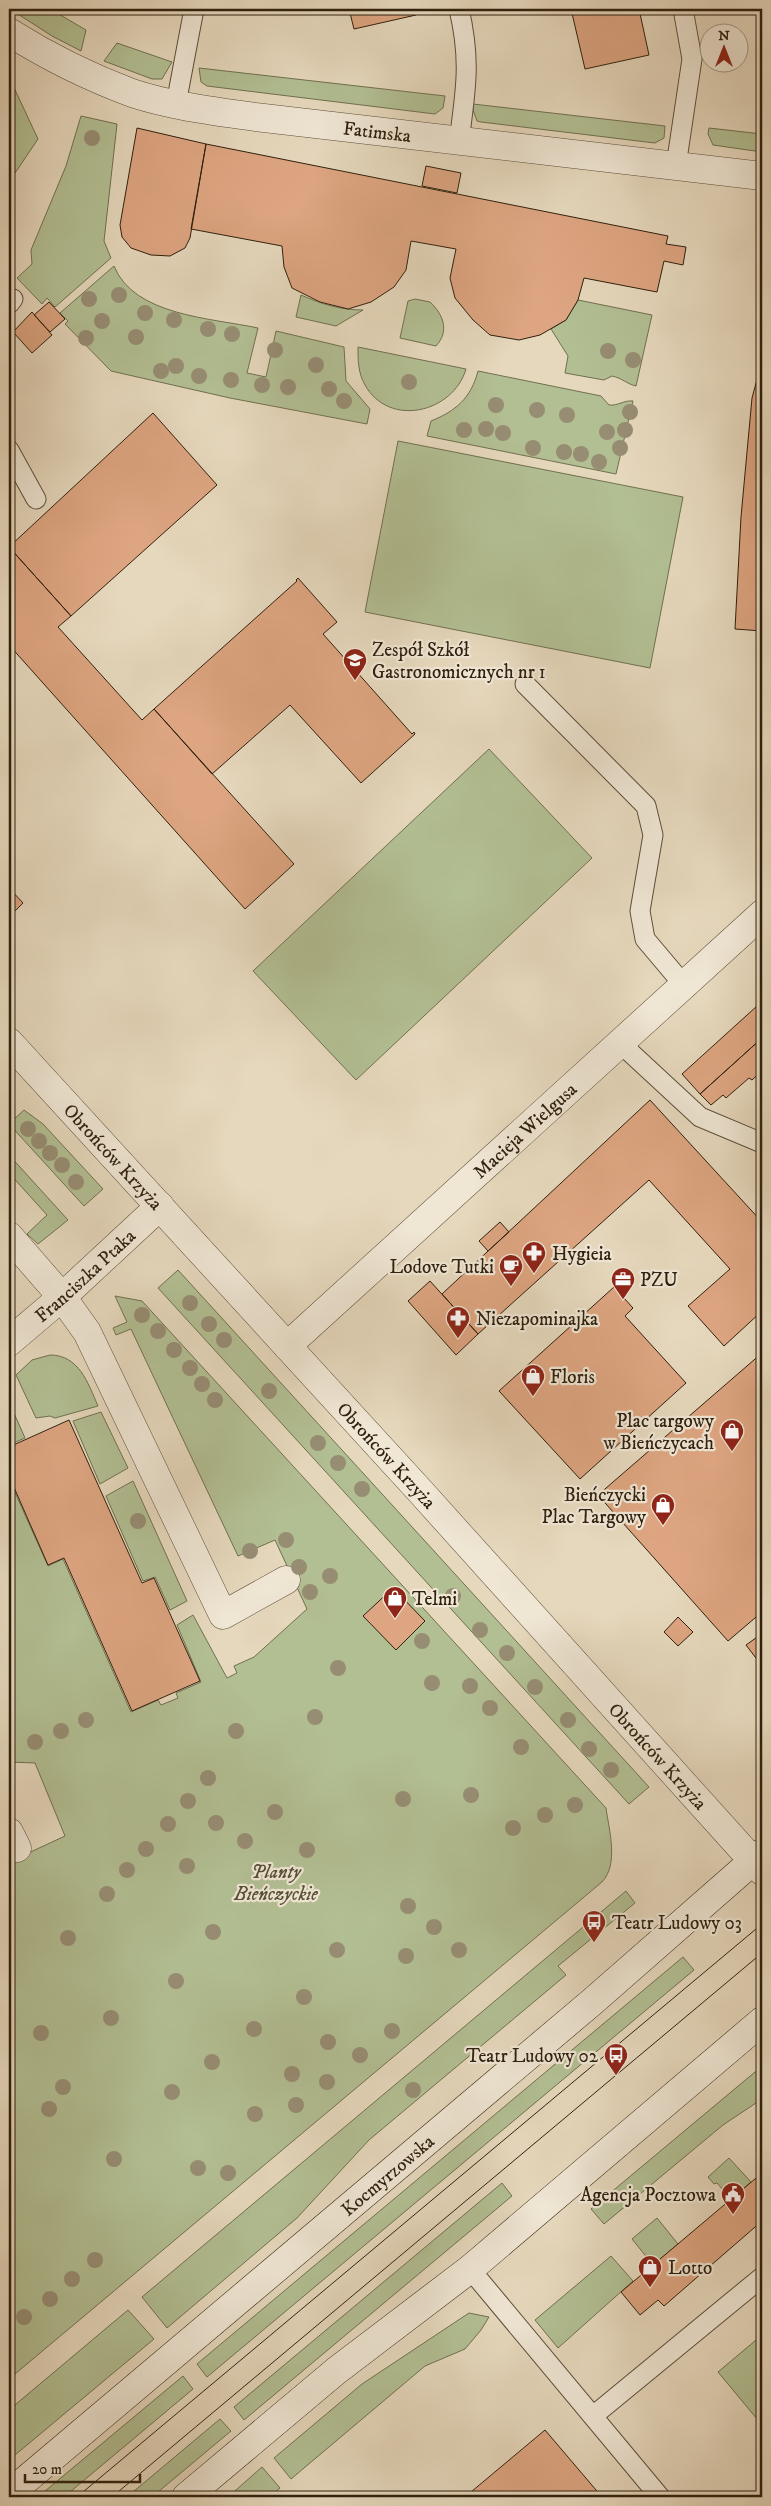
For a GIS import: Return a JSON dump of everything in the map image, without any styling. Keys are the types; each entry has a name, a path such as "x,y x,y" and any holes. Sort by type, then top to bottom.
{"street":[{"name":"Fatimska","path":"9,32 85,74 133,93 176,104 255,117 762,176"},
{"name":"Macieja Wielgusa","path":"287,1346 619,1042 762,914"},
{"name":"Obrońców Krzyża","path":"9,1042 759,1862"},
{"name":"Franciszka Ptaka","path":"9,1342 62,1297 160,1206"},
{"path":"9,1236 62,1297 88,1332 223,1615 286,1580"},
{"name":"Kocmyrzowska","path":"9,2494 759,1862"},
{"path":"186,2497 336,2371 470,2269 762,2021"}],"lane":[{"path":"176,104 194,9"},
{"path":"459,9 466,44 468,69 459,140"},
{"path":"676,166 692,59 683,9"},
{"path":"9,450 36,499"},
{"path":"525,684 646,806 653,835 640,910 645,939 683,984"},
{"path":"619,1042 700,1118 762,1143"},
{"path":"470,2269 660,2497"},
{"path":"593,2416 762,2277"}],"green space":[{"path":"10,9 50,9 86,30 81,51 52,36"},
{"path":"117,43 172,62 162,79 152,79 104,61"},
{"path":"199,68 445,96 443,108 435,114 207,86 201,82"},
{"path":"9,77 38,139 9,182"},
{"path":"473,104 665,126 664,138 655,143 481,122 477,121"},
{"path":"81,116 117,124 104,241 111,258 55,307 47,298 42,304 17,278 32,264 31,250 66,166"},
{"path":"709,128 762,134 762,152 713,145 708,134"},
{"path":"114,266 124,283 138,295 156,305 197,317 258,328 247,373 266,377 276,331 344,347 346,381 370,409 367,424 230,398 111,371 65,324 68,321 60,313"},
{"path":"301,295 331,306 363,310 336,326 296,317"},
{"path":"415,299 430,302 441,317 444,329 436,346 400,338 408,301"},
{"path":"578,300 652,315 636,386 612,376 604,380 565,373 568,356 551,329 566,320"},
{"path":"358,347 466,369 459,384 448,396 435,405 420,410 404,410 389,407 376,398 365,385 358,362"},
{"path":"478,371 601,396 609,405 633,401 616,474 427,436 431,421 448,413 467,396"},
{"path":"398,441 683,497 650,668 365,612"},
{"path":"489,749 592,858 356,1080 253,971"},
{"path":"24,1110 43,1124 103,1189 84,1206 9,1124"},
{"path":"9,1155 68,1220 38,1244 27,1234 47,1215 9,1173"},
{"path":"178,1270 649,1787 629,1804 158,1288"},
{"name":"Planty Bieńczyckie","path":"115,1296 142,1301 606,1808 612,1856 607,1875 602,1882 9,2379 9,1876 13,1874 9,1862 65,1836 35,1763 9,1762 9,1479 48,1566 63,1559 131,1712 158,1700 161,1705 178,1698 176,1693 201,1682 177,1625 193,1615 227,1678 237,1673 234,1666 254,1657 307,1609 275,1540 238,1556 131,1329 116,1335 113,1328 127,1322"},
{"path":"50,1355 60,1356 75,1365 86,1380 98,1406 55,1418 50,1416 36,1418 16,1375 32,1360"},
{"path":"9,1402 25,1438 9,1445"},
{"path":"101,1412 128,1468 100,1484 73,1421"},
{"path":"133,1481 187,1601 170,1610 155,1577 143,1581 106,1496"},
{"path":"626,1891 635,1903 558,1966 566,1975 369,2140 297,2218 167,2328 142,2297"},
{"path":"683,1957 694,1970 207,2377 197,2364"},
{"path":"761,2067 762,2099 723,2125 604,2224 591,2209"},
{"path":"729,2158 751,2182 731,2199 717,2183 714,2184 708,2177"},
{"path":"502,2183 512,2196 244,2420 234,2407"},
{"path":"657,2218 678,2244 653,2265 632,2239"},
{"path":"611,2256 633,2281 558,2348 535,2320"},
{"path":"128,2310 154,2339 9,2460 9,2410"},
{"path":"469,2313 489,2317 465,2349 425,2366 291,2479 274,2458 362,2384"},
{"path":"762,2335 762,2425 718,2372"},
{"path":"183,2376 193,2389 64,2497 38,2497"},
{"path":"220,2419 231,2431 152,2497 127,2497"},
{"path":"262,2467 280,2488 269,2497 228,2497"}],"building":[{"path":"349,9 415,9 416,15 354,29"},
{"path":"571,9 639,9 649,55 585,69"},
{"path":"137,128 206,144 190,238 185,248 170,256 151,255 131,248 122,237 120,225"},
{"path":"206,144 668,236 666,244 686,247 683,265 664,261 657,292 584,278 578,300 566,320 540,335 519,340 490,335 473,320 455,298 450,278 456,249 411,241 406,270 394,287 371,302 348,309 320,302 292,288 284,267 282,246 191,229"},
{"path":"426,166 461,173 457,193 422,186"},
{"path":"49,302 65,319 50,332 34,315"},
{"path":"32,312 52,335 32,353 13,332"},
{"path":"762,361 762,631 735,629 741,517 752,398"},
{"path":"153,413 217,485 71,616 9,547"},
{"path":"9,547 71,616 58,627 142,720 154,709 294,864 245,909 9,645"},
{"path":"298,578 337,622 323,634 412,734 414,732 415,734 361,783 290,705 212,774 154,709 297,581"},
{"path":"11,890 23,903 9,917 9,892"},
{"path":"757,1006 762,1011 762,1038 700,1094 682,1074"},
{"path":"762,1038 762,1071 752,1080 749,1078 726,1098 723,1095 711,1105 700,1094"},
{"path":"650,1100 762,1222 762,1311 724,1346 688,1306 730,1269 649,1180 478,1334 442,1294"},
{"path":"500,1222 509,1232 488,1251 479,1241"},
{"path":"430,1281 478,1334 456,1355 408,1301"},
{"path":"614,1287 633,1308 625,1316 686,1383 580,1479 499,1391"},
{"path":"762,1353 762,1612 728,1641 598,1495"},
{"path":"69,1420 142,1583 154,1578 200,1681 132,1711 64,1558 48,1565 9,1476 9,1447"},
{"name":"Telmi","path":"393,1588 425,1621 396,1650 363,1616"},
{"path":"678,1617 693,1632 678,1646 664,1632"},
{"path":"760,1635 762,1638 762,1659 759,1662 746,1645"},
{"path":"762,2173 762,2221 664,2306 658,2300 640,2315 621,2292"},
{"path":"545,2430 602,2497 465,2497"}],"tram line":[{"path":"77,2497 762,1924"},
{"path":"112,2497 762,1953"}],"place":[{"name":"Zespół Szkół Gastronomicznych nr 1","path":"355,681"},
{"name":"Hygieia","path":"534,1274"},
{"name":"Lodove Tutki","path":"511,1287"},
{"name":"PZU","path":"623,1300"},
{"name":"Niezapominajka","path":"458,1339"},
{"name":"Floris","path":"533,1397"},
{"name":"Plac targowy w Bieńczycach","path":"732,1452"},
{"name":"Bieńczycki Plac Targowy","path":"663,1526"},
{"name":"Telmi","path":"395,1619"},
{"name":"Teatr Ludowy 03","path":"594,1943"},
{"name":"Teatr Ludowy 02","path":"616,2076"},
{"name":"Agencja Pocztowa","path":"733,2215"},
{"name":"Lotto","path":"650,2288"}]}
